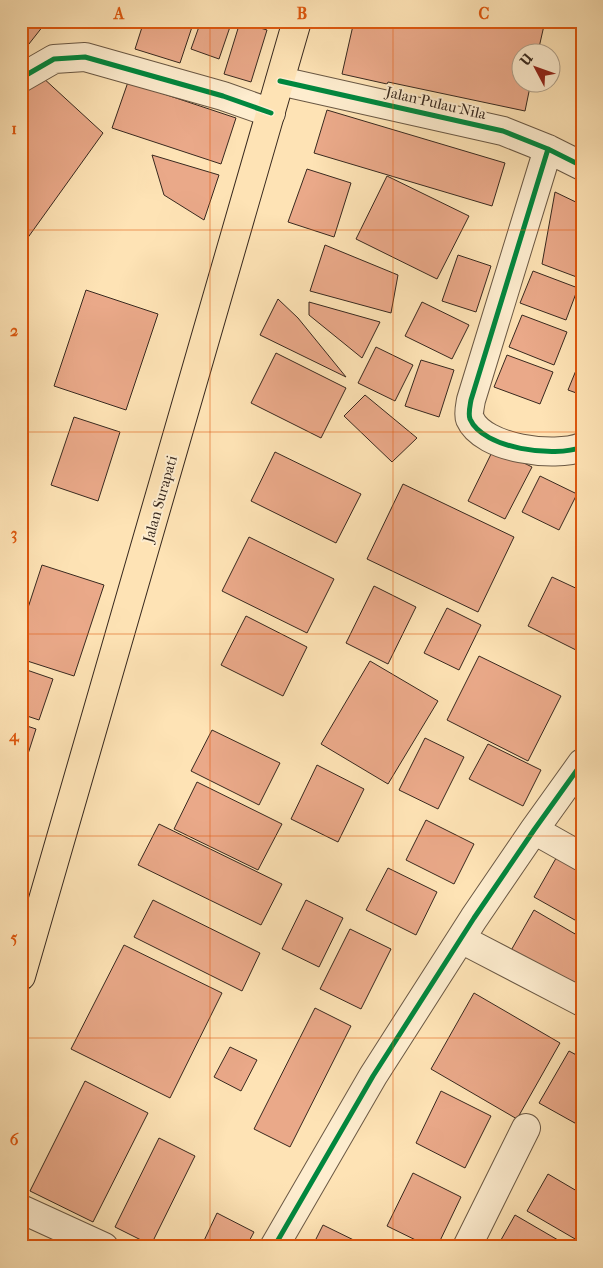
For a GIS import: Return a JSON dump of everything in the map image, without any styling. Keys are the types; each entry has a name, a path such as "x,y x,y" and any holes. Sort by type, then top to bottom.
{"highway":[{"name":"Jalan Surapati","path":"21,976 297,21"}],"street":[{"path":"21,78 54,59 85,57 223,96 271,113"},
{"name":"Jalan Pulau Nila","path":"280,81 503,131 548,149 582,166"},
{"path":"548,149 471,400 469,417 482,434 504,445 547,452 582,447"},
{"path":"274,1247 372,1076 534,830 582,764"},
{"path":"534,830 582,857"},
{"path":"461,939 582,1002"},
{"path":"467,1247 526,1128"},
{"path":"21,1209 104,1247"}],"building":[{"path":"21,21 47,21 25,49 21,46"},
{"path":"101,21 115,21 114,25"},
{"path":"144,21 194,21 180,63 135,49"},
{"path":"201,21 232,21 219,59 191,49"},
{"path":"354,21 383,23 383,21 545,21 540,42 510,42 510,92 529,92 525,111 342,74"},
{"path":"240,22 267,30 251,82 224,74"},
{"path":"41,76 103,133 24,243 21,240 21,99"},
{"path":"128,82 236,118 221,164 112,128"},
{"path":"327,110 505,163 492,206 314,153"},
{"path":"152,155 219,175 204,220 164,195"},
{"path":"307,169 351,183 334,237 288,222"},
{"path":"387,176 469,216 437,279 356,239"},
{"path":"555,192 582,205 582,279 542,264"},
{"path":"325,245 398,275 391,313 310,291"},
{"path":"458,255 491,266 476,312 442,301"},
{"path":"533,271 578,288 566,320 520,303"},
{"path":"86,290 158,314 126,410 54,386"},
{"path":"278,299 298,318 346,377 260,335"},
{"path":"309,302 380,322 362,358 309,315"},
{"path":"422,302 469,325 452,359 405,336"},
{"path":"522,315 567,332 554,365 509,347"},
{"path":"376,347 413,365 395,401 358,383"},
{"path":"276,353 346,388 321,438 251,403"},
{"path":"507,355 553,372 540,404 494,387"},
{"path":"582,358 582,395 568,390"},
{"path":"421,360 454,370 439,417 405,406"},
{"path":"365,395 417,438 392,462 344,416"},
{"path":"74,417 120,432 98,501 51,485"},
{"path":"494,448 532,467 505,519 468,501"},
{"path":"275,452 361,494 336,543 251,501"},
{"path":"540,476 577,494 559,530 522,512"},
{"path":"403,484 514,537 478,612 367,559"},
{"path":"249,537 334,579 307,633 222,591"},
{"path":"42,565 104,585 74,676 21,659 21,629"},
{"path":"552,577 582,591 582,653 528,626"},
{"path":"374,586 416,607 388,664 346,643"},
{"path":"447,608 481,625 459,670 424,653"},
{"path":"246,616 307,647 283,696 221,665"},
{"path":"479,656 561,696 528,761 447,720"},
{"path":"370,661 438,701 388,784 321,744"},
{"path":"21,668 53,679 39,720 21,714"},
{"path":"21,724 36,729 27,757 21,755"},
{"path":"212,730 280,763 259,805 191,771"},
{"path":"425,738 464,757 438,809 399,790"},
{"path":"488,744 541,770 523,806 469,779"},
{"path":"317,765 364,789 338,842 291,819"},
{"path":"21,777 28,779 21,800"},
{"path":"197,782 282,824 258,870 174,829"},
{"path":"426,820 474,844 454,884 406,860"},
{"path":"159,824 282,884 261,925 138,865"},
{"path":"559,853 582,867 582,924 534,897"},
{"path":"388,868 437,892 416,935 366,910"},
{"path":"153,900 260,953 242,991 134,937"},
{"path":"306,900 343,918 319,967 282,949"},
{"path":"534,910 582,938 582,996 509,954"},
{"path":"350,929 391,949 361,1009 320,989"},
{"path":"124,945 222,993 170,1098 71,1049"},
{"path":"474,993 560,1043 517,1119 431,1069"},
{"path":"315,1008 351,1026 290,1147 254,1129"},
{"path":"230,1047 257,1060 241,1091 214,1077"},
{"path":"569,1051 582,1058 582,1127 539,1103"},
{"path":"85,1081 148,1113 93,1222 30,1191"},
{"path":"441,1091 491,1116 465,1168 416,1143"},
{"path":"159,1138 195,1156 151,1245 115,1227"},
{"path":"413,1173 461,1197 437,1247 430,1247 387,1226"},
{"path":"548,1174 582,1194 582,1243 527,1211"},
{"path":"217,1213 254,1232 246,1247 201,1247"},
{"path":"515,1215 570,1247 497,1247"},
{"path":"323,1225 368,1247 312,1247"}],"cycle path":[{"path":"21,78 54,59 85,57 223,96 271,113"},
{"path":"280,81 503,131 548,149 582,166"},
{"path":"548,149 471,400 469,415 477,429 489,438 504,444 538,451 570,450 582,447"},
{"path":"274,1247 373,1076 474,918 582,763"}]}
